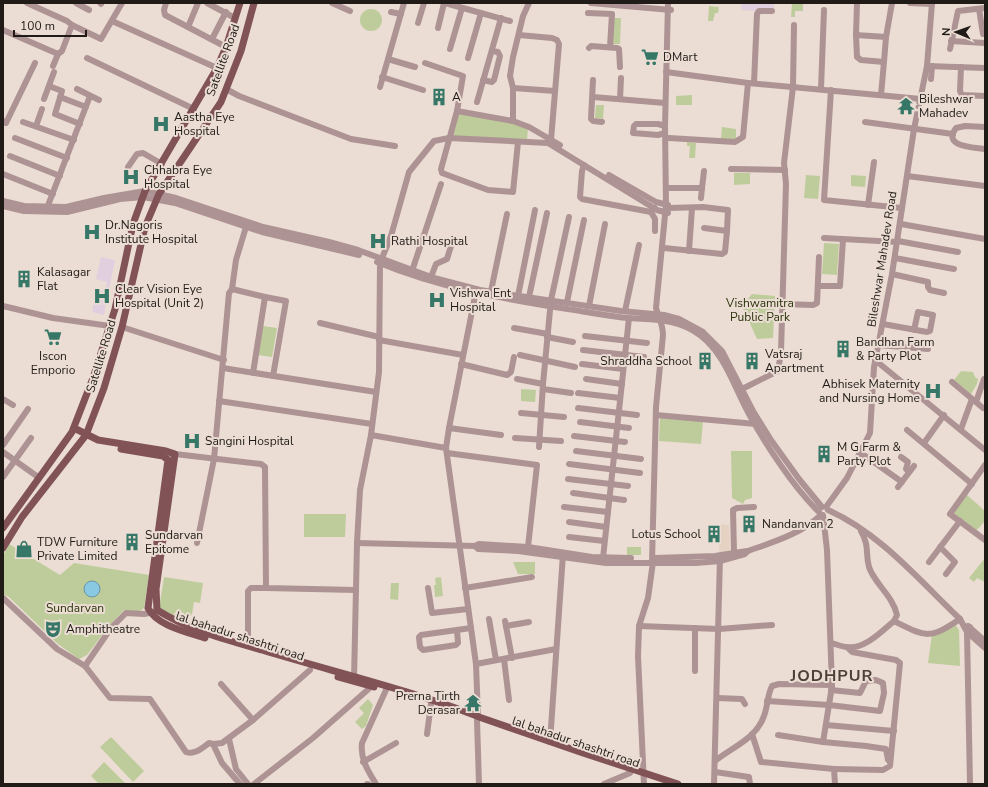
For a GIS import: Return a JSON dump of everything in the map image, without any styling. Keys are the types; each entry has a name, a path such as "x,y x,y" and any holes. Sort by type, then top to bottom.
{"main road":[{"name":"Satellite Road","path":"4,525 73,430 93,378 110,326 133,224 144,194 217,68 226,47 240,3"},
{"name":"Satellite Road","path":"3,548 22,518 85,437 103,389 122,327 145,227 158,197 221,102 241,51 254,3"},
{"path":"73,430 85,437 109,447 171,456 167,472 150,584 148,608 154,612 181,624 248,646 354,679 452,707 478,718 550,742 644,778 678,784"},
{"name":"lal bahadur shashtri road","path":"154,612 160,620 192,633 310,670 354,679 372,686 478,718 644,778 667,784"}],"street":[{"path":"27,3 67,21 101,39 122,3"},
{"path":"76,3 89,10"},
{"path":"166,3 164,10 165,15 226,47"},
{"path":"188,28 198,3"},
{"path":"207,3 235,18"},
{"path":"332,3 350,11"},
{"path":"380,87 404,3"},
{"path":"418,24 424,3"},
{"path":"438,28 445,3 510,21"},
{"path":"513,121 513,88 510,76 513,56 523,16 529,3"},
{"path":"591,3 669,6 667,72 667,209 657,286 656,308 666,329 657,415 653,561 648,598 639,626 638,656 644,778"},
{"path":"857,3 857,57 861,60 884,62"},
{"path":"881,95 886,37 892,3"},
{"path":"910,3 932,4"},
{"name":"Bileshwar Mahadev Road","path":"748,551 781,540 811,525 847,478 870,433 875,360 901,224 914,128 929,66 932,4"},
{"path":"610,47 613,5"},
{"path":"450,49 462,8"},
{"path":"950,49 958,12 982,8 983,34"},
{"path":"821,89 824,10"},
{"path":"665,126 658,124 636,124 634,126 633,133 735,142 743,137 751,83 757,14 759,11 772,11"},
{"path":"212,39 226,12"},
{"path":"391,12 401,14"},
{"path":"468,58 481,13"},
{"path":"588,13 612,14"},
{"path":"477,102 501,18"},
{"path":"112,22 217,68"},
{"path":"44,99 58,54 62,51 72,25"},
{"path":"742,389 778,371 781,352 784,170 793,87 794,25"},
{"path":"3,30 58,54"},
{"path":"519,35 557,40 559,44 551,140"},
{"path":"856,35 886,37"},
{"path":"951,41 985,43"},
{"path":"589,48 591,46 619,49 620,67"},
{"path":"483,80 492,82 494,80 500,56 498,52 492,51"},
{"path":"87,58 194,109"},
{"path":"388,60 415,67"},
{"path":"3,121 6,123 35,63"},
{"path":"425,63 445,72 463,76 458,93 457,111 449,138 442,173 488,190 506,192 515,191 518,142"},
{"path":"931,79 929,66 985,68"},
{"path":"962,67 960,91 962,96 985,96"},
{"path":"667,72 751,83 921,98"},
{"path":"661,317 660,300 669,188 667,135 665,126 667,72"},
{"path":"382,77 423,90"},
{"path":"620,78 620,99"},
{"path":"593,80 592,121 602,122"},
{"path":"49,86 62,91 55,114 80,124"},
{"path":"226,88 246,98 351,138 395,146"},
{"path":"513,88 555,91"},
{"path":"77,89 99,100"},
{"path":"832,90 822,198 826,201 902,208"},
{"path":"49,209 53,194 90,96"},
{"path":"60,97 86,107"},
{"path":"593,97 665,103"},
{"path":"36,126 42,110"},
{"path":"457,111 513,121 551,140 667,209"},
{"path":"24,122 74,140"},
{"path":"865,122 953,134"},
{"path":"985,127 961,126 956,128 953,134 953,141 957,144 985,149"},
{"path":"15,138 67,158"},
{"path":"354,679 357,543 360,490 371,435 376,392 381,261 391,236 409,172 434,141 449,138 548,143 653,210 655,218 655,232"},
{"path":"128,167 137,154 143,153 162,164"},
{"path":"10,156 60,176"},
{"path":"868,205 874,162"},
{"path":"584,165 582,171 580,197 582,198 653,210 703,207 728,210 724,253 664,248"},
{"path":"731,169 784,170"},
{"path":"701,198 704,171"},
{"path":"3,174 53,194"},
{"path":"907,176 985,186"},
{"path":"412,271 441,184"},
{"path":"669,188 702,188"},
{"path":"3,201 24,206 67,212 144,194 263,227 329,242 381,261 432,283 629,318 661,317 688,328 700,335 718,353 756,424 810,503 860,529 884,546 960,619 985,648"},
{"path":"158,197 246,227 283,237 328,246 381,261 476,292 491,291 529,297 551,303 567,302 661,317 690,324 712,340 722,350 771,440 823,511 827,550 832,688 823,742"},
{"path":"3,206 24,211 49,209"},
{"path":"688,251 692,208"},
{"path":"518,296 535,210"},
{"path":"529,297 547,212"},
{"path":"491,291 508,214"},
{"path":"539,447 545,360 551,303 569,217"},
{"path":"567,302 584,220"},
{"path":"589,306 605,224"},
{"path":"901,224 985,239"},
{"path":"198,543 214,459 218,401 224,360 229,293 232,289 236,260 246,227"},
{"path":"704,228 727,230"},
{"path":"824,238 898,241 958,252"},
{"path":"818,286 840,286 843,239"},
{"path":"626,311 640,245"},
{"path":"431,278 434,266 447,259 450,246"},
{"path":"781,304 813,305 817,303 819,257"},
{"path":"895,258 954,270"},
{"path":"892,274 929,279 928,287 930,290 944,293"},
{"path":"232,289 286,301 273,376"},
{"path":"476,292 449,428 447,450 476,664 479,784"},
{"path":"253,373 265,297"},
{"path":"3,306 53,318 110,326"},
{"path":"603,558 629,318"},
{"path":"320,323 379,339 463,355"},
{"path":"883,324 914,330"},
{"path":"122,327 224,360"},
{"path":"514,328 572,342"},
{"path":"585,336 647,343"},
{"path":"878,346 928,350"},
{"path":"583,350 644,357"},
{"path":"461,364 506,375 511,372 517,356 545,360 575,367"},
{"path":"875,360 985,450"},
{"path":"582,364 623,369"},
{"path":"223,368 376,392"},
{"path":"961,429 984,378"},
{"path":"517,379 543,387 571,393"},
{"path":"586,379 622,384"},
{"path":"952,382 983,408"},
{"path":"578,393 620,398"},
{"path":"3,399 13,405"},
{"path":"218,401 372,424"},
{"path":"578,408 637,415"},
{"path":"3,445 28,409"},
{"path":"521,413 564,417"},
{"path":"657,415 756,424"},
{"path":"924,443 944,416"},
{"path":"580,422 629,428"},
{"path":"449,428 501,435"},
{"path":"908,430 972,484"},
{"path":"371,435 447,450 537,465 528,547"},
{"path":"574,436 625,442"},
{"path":"3,477 31,438"},
{"path":"516,438 561,441"},
{"path":"576,451 641,459"},
{"path":"3,452 38,477"},
{"path":"861,453 900,485 914,466"},
{"path":"171,456 261,464 265,467 266,588"},
{"path":"901,457 908,462 906,469 909,472"},
{"path":"569,464 640,473"},
{"path":"985,466 950,514 985,540"},
{"path":"568,479 628,486"},
{"path":"573,493 624,500"},
{"path":"564,507 608,512"},
{"path":"734,552 733,510 737,508 754,507"},
{"path":"569,522 606,527"},
{"path":"929,562 960,522"},
{"path":"848,648 856,646 878,635 894,621 897,615 895,608 869,568 868,550 865,538 860,529"},
{"path":"569,537 604,541"},
{"path":"357,543 460,546 475,546 480,544 528,547 563,556 653,561"},
{"path":"475,546 478,549 518,551 606,563 720,558 745,554 748,551"},
{"path":"940,547 955,562 946,574"},
{"path":"720,558 734,552 748,551"},
{"path":"550,742 563,556"},
{"path":"714,784 720,558"},
{"path":"465,588 532,577"},
{"path":"248,646 248,591 251,588 356,590"},
{"path":"428,588 432,613 468,609"},
{"path":"3,598 57,649 85,666 110,698 150,699 186,752 189,753 197,752 209,743 222,743 229,739 310,670"},
{"path":"85,666 111,628 126,613 154,612"},
{"path":"489,619 496,660"},
{"path":"894,621 919,634 928,635 941,632 960,619"},
{"path":"512,658 506,624 529,622"},
{"path":"639,626 719,629 772,625"},
{"path":"457,630 458,642 456,645 423,650 420,647 419,637 421,635 471,628"},
{"path":"695,628 695,671"},
{"path":"967,628 985,641"},
{"path":"967,628 970,784"},
{"path":"752,734 761,762 834,769 883,770 890,766 900,663 896,660 852,652 848,648 831,642"},
{"path":"476,664 556,649"},
{"path":"504,659 509,700"},
{"path":"715,761 731,749 746,741 752,734 764,717 767,701 772,686 779,684 832,688 860,693 866,681 876,680 883,683 884,693 880,711 829,705 767,701"},
{"path":"221,684 253,720"},
{"path":"254,784 313,738 372,686"},
{"path":"376,784 363,762 362,744 386,690"},
{"path":"717,698 742,699 745,704"},
{"path":"427,734 431,704"},
{"path":"826,725 894,730"},
{"path":"778,735 886,749 888,760"},
{"path":"229,739 236,769 248,784"},
{"path":"363,762 396,742"},
{"path":"213,744 222,763 240,784"},
{"path":"834,769 835,784"},
{"path":"715,772 749,776 750,784"},
{"path":"604,784 630,773"}],"shaded area":[{"path":"741,3 774,3 774,12 741,10"},
{"path":"101,257 115,260 104,315 92,312 96,290 105,291 107,282 96,279"},
{"path":"720,524 729,525 730,553 719,553"}],"green space":[{"path":"792,3 803,3 803,11 795,11 795,17 791,17"},
{"path":"709,6 719,7 718,13 715,13 713,21 708,21"},
{"path":"371,9 375,10 381,16 381,24 375,30 371,31 367,30 361,24 360,20 361,16 367,10"},
{"path":"613,18 621,18 620,44 612,44"},
{"path":"692,95 692,105 676,105 676,96"},
{"path":"596,105 604,105 603,119 595,118"},
{"path":"458,112 513,122 528,128 527,140 453,137"},
{"path":"722,127 736,129 736,140 721,139"},
{"path":"687,142 696,143 695,158 689,158 690,146 687,146"},
{"path":"734,173 750,173 750,184 734,185"},
{"path":"806,175 820,176 818,199 804,198"},
{"path":"851,175 866,176 865,187 851,186"},
{"path":"824,243 839,244 837,275 822,274"},
{"name":"Vishwamitra Public Park","path":"752,294 775,296 773,338 757,339 742,306"},
{"path":"263,326 277,328 272,357 258,355"},
{"path":"961,371 973,372 975,377 978,379 977,384 971,394 954,380"},
{"path":"521,389 536,390 535,402 521,401"},
{"path":"660,418 703,421 701,444 659,441"},
{"path":"731,451 752,451 752,498 745,500 743,504 732,498"},
{"path":"967,495 985,511 985,521 976,531 954,513"},
{"path":"304,514 346,514 345,537 304,537"},
{"name":"Sundarvan","path":"9,544 60,575 74,563 149,575 144,608 139,612 124,610 109,626 87,655 79,659 58,644 9,597 3,594 3,556"},
{"path":"627,547 641,547 641,555 627,555"},
{"path":"985,558 985,582 977,578 974,582 969,578"},
{"path":"513,562 535,562 535,574 518,574"},
{"path":"164,577 203,583 200,603 194,602 192,614 187,620 184,613 176,611 174,615 159,609"},
{"path":"441,577 443,596 435,597 435,578"},
{"path":"391,583 399,583 398,600 390,599"},
{"path":"955,624 959,630 960,666 928,663 932,634"},
{"path":"368,699 373,705 366,726 362,729 355,722 364,713 359,708"},
{"path":"111,737 144,771 133,782 100,747"},
{"path":"104,762 126,784 99,784 91,776"}],"water":[{"path":"92,581 98,583 100,589 98,595 92,597 86,595 84,589 86,583"}],"place":[{"name":"DMart","path":"650,57"},
{"name":"A","path":"439,97"},
{"name":"Bileshwar Mahadev","path":"906,106"},
{"name":"Aastha Eye Hospital","path":"161,124"},
{"name":"Chhabra Eye Hospital","path":"131,177"},
{"name":"Dr.Nagoris Institute Hospital","path":"92,232"},
{"name":"Rathi Hospital","path":"378,241"},
{"name":"Kalasagar Flat","path":"24,279"},
{"name":"Clear Vision Eye Hospital (Unit 2)","path":"102,296"},
{"name":"Vishwa Ent Hospital","path":"437,300"},
{"name":"Iscon Emporio","path":"53,337"},
{"name":"Bandhan Farm & Party Plot","path":"843,349"},
{"name":"Shraddha School","path":"705,361"},
{"name":"Vatsraj Apartment","path":"752,361"},
{"name":"Abhisek Maternity and Nursing Home","path":"933,391"},
{"name":"Sangini Hospital","path":"192,441"},
{"name":"M G Farm & Party Plot","path":"824,454"},
{"name":"Nandanvan 2","path":"749,524"},
{"name":"Lotus School","path":"714,534"},
{"name":"Sundarvan Epitome","path":"132,542"},
{"name":"TDW Furniture Private Limited","path":"24,549"},
{"name":"Amphitheatre","path":"53,629"},
{"name":"Prerna Tirth Derasar","path":"473,703"}],"district":[{"name":"JODHPUR","path":"832,676"}]}
